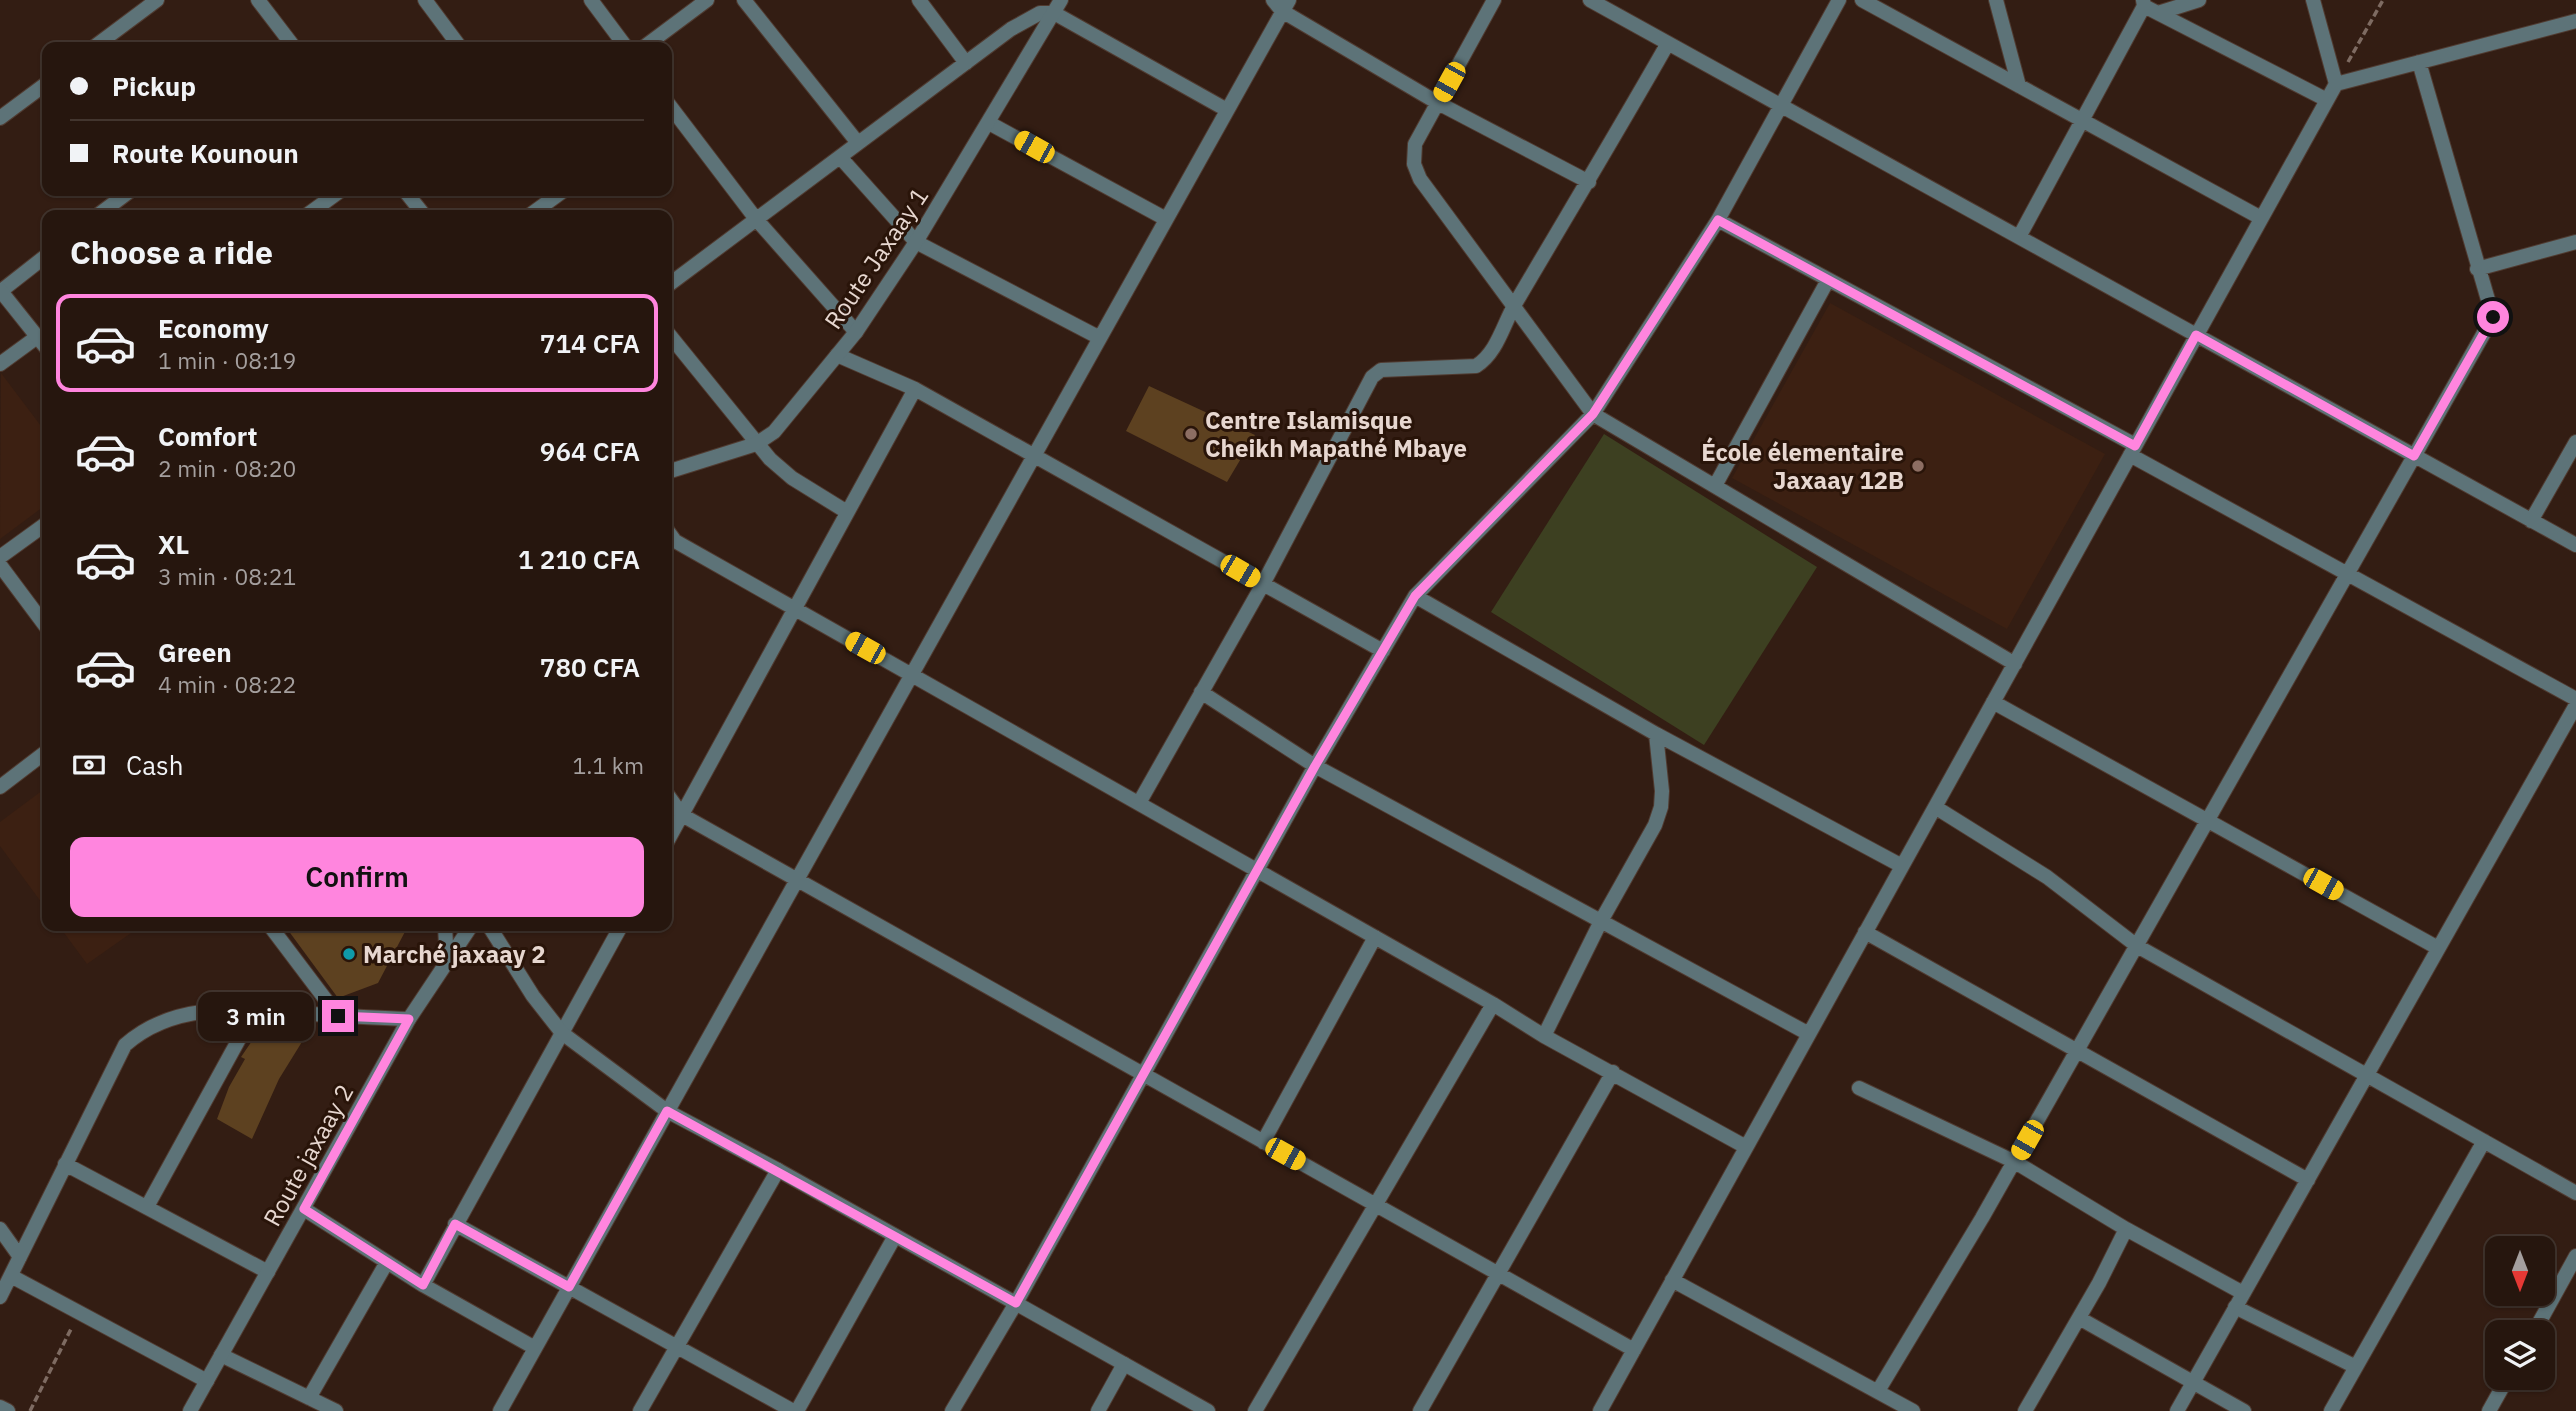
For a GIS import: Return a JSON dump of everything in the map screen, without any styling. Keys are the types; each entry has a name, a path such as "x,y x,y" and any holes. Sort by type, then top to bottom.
{"street":[{"path":"101,42 157,0"},
{"path":"258,0 290,42"},
{"path":"425,0 456,42"},
{"path":"591,0 622,42"},
{"path":"651,42 707,0"},
{"path":"744,0 859,143"},
{"path":"919,0 966,63"},
{"path":"1494,0 1415,144 1414,163 1420,179 1593,414 1716,484 2015,664"},
{"path":"1590,0 2576,545"},
{"path":"952,1411 1016,1303 1315,766 1415,596 1593,414 1718,220 1839,0"},
{"path":"1862,0 2262,218"},
{"path":"1996,0 2019,86"},
{"path":"2158,13 2199,0"},
{"path":"1600,1411 2336,84 2313,0"},
{"path":"2018,237 2143,3 2327,100"},
{"path":"500,1411 1227,110 1281,4 1438,103 1590,182"},
{"path":"672,282 1030,16 1058,7 1227,110"},
{"name":"Route Jaxaay 1","path":"672,470 756,444 774,432 856,332 916,242 1058,7"},
{"path":"2336,84 2576,21"},
{"path":"1139,803 1263,584 1372,377 1381,370 1476,366 1488,358 1514,306 1590,182 1668,43"},
{"path":"1878,1391 2015,1162 2493,317 2419,62"},
{"path":"0,118 42,87"},
{"path":"672,113 756,219 856,332"},
{"path":"989,123 1166,219"},
{"path":"840,157 916,242 1100,338"},
{"path":"105,210 123,196"},
{"path":"314,210 333,196"},
{"path":"409,196 420,210"},
{"path":"537,210 556,196"},
{"path":"1718,220 2576,699"},
{"path":"2477,269 2576,242"},
{"path":"42,259 0,290 42,343"},
{"path":"1716,484 1828,280"},
{"path":"0,364 37,337"},
{"path":"672,338 756,444 792,478 847,512"},
{"path":"837,355 915,389 1035,454 1383,651"},
{"path":"672,833 915,389"},
{"path":"2531,521 2576,442"},
{"path":"0,557 42,527"},
{"path":"672,537 675,541 1493,1004 1544,1036 1614,1072 1746,1147"},
{"path":"0,565 42,621"},
{"path":"1415,596 1656,734 1902,866"},
{"path":"1201,692 1315,766 1809,1034"},
{"path":"1993,702 2438,948"},
{"path":"2177,1411 2576,705"},
{"path":"1544,1036 1601,920 1655,825 1661,807 1656,734"},
{"path":"1,784 42,755"},
{"path":"672,801 682,815 1634,1350"},
{"path":"1935,807 2047,877 2137,946 2576,1193"},
{"path":"274,931 338,1016"},
{"path":"445,931 447,963"},
{"name":"Route jaxaay 2","path":"190,1411 409,1019 468,931"},
{"path":"492,931 533,996 562,1033 667,1111 778,1170 1208,1411"},
{"path":"423,1285 618,931"},
{"path":"1865,932 2308,1180"},
{"path":"1263,1142 1375,937"},
{"path":"1255,1411 1493,1004"},
{"path":"148,1205 255,1010"},
{"path":"0,1297 125,1045 140,1032 180,1015 200,1011 255,1010 409,1019"},
{"path":"1420,1411 1614,1072"},
{"path":"1858,1088 2015,1162 2126,1229 2244,1293"},
{"path":"2331,1411 2484,1141"},
{"path":"65,1164 148,1205 268,1272"},
{"path":"640,1411 778,1170"},
{"path":"304,1209 423,1285 535,1348"},
{"path":"455,1224 795,1411 895,1236"},
{"path":"0,1229 20,1257"},
{"path":"2025,1411 2126,1229"},
{"path":"2541,1320 2576,1256"},
{"path":"309,1398 387,1262"},
{"path":"11,1276 207,1381"},
{"path":"1672,1280 1913,1411"},
{"path":"2235,1307 2356,1367"},
{"path":"2079,1318 2245,1411"},
{"path":"221,1355 336,1411"},
{"path":"1098,1411 1124,1364"},
{"path":"2489,1411 2501,1390"},
{"path":"0,1406 8,1411"}],"path":[{"path":"2336,84 2383,0"},
{"path":"30,1411 79,1313"}],"shaded area":[{"name":"École élementaire Jaxaay 12B","path":"1830,303 2105,454 2007,629 1732,478"},
{"path":"1,373 42,427 42,508 0,539"},
{"path":"42,791 42,903 0,846 0,822"},
{"path":"63,931 134,931 87,964"}],"green space":[{"path":"1604,434 1817,567 1704,745 1491,612"}],"building":[{"path":"1149,386 1255,435 1227,482 1126,431"},
{"name":"Marché jaxaay 2","path":"289,931 405,931 378,983 338,998"},
{"path":"260,1029 305,1037 279,1079 252,1139 217,1119 229,1087 245,1059 241,1057"}],"place":[{"name":"Centre Islamisque Cheikh Mapathé Mbaye","path":"1191,434"},
{"name":"École élementaire Jaxaay 12B","path":"1918,466"},
{"name":"Marché jaxaay 2","path":"349,954"}],"route":[{"path":"338,1016 409,1019 304,1209 423,1285 455,1224 569,1287 667,1111 1016,1303 1315,766 1415,596 1593,414 1718,220 2135,446 2196,335 2414,456 2493,317"}]}
